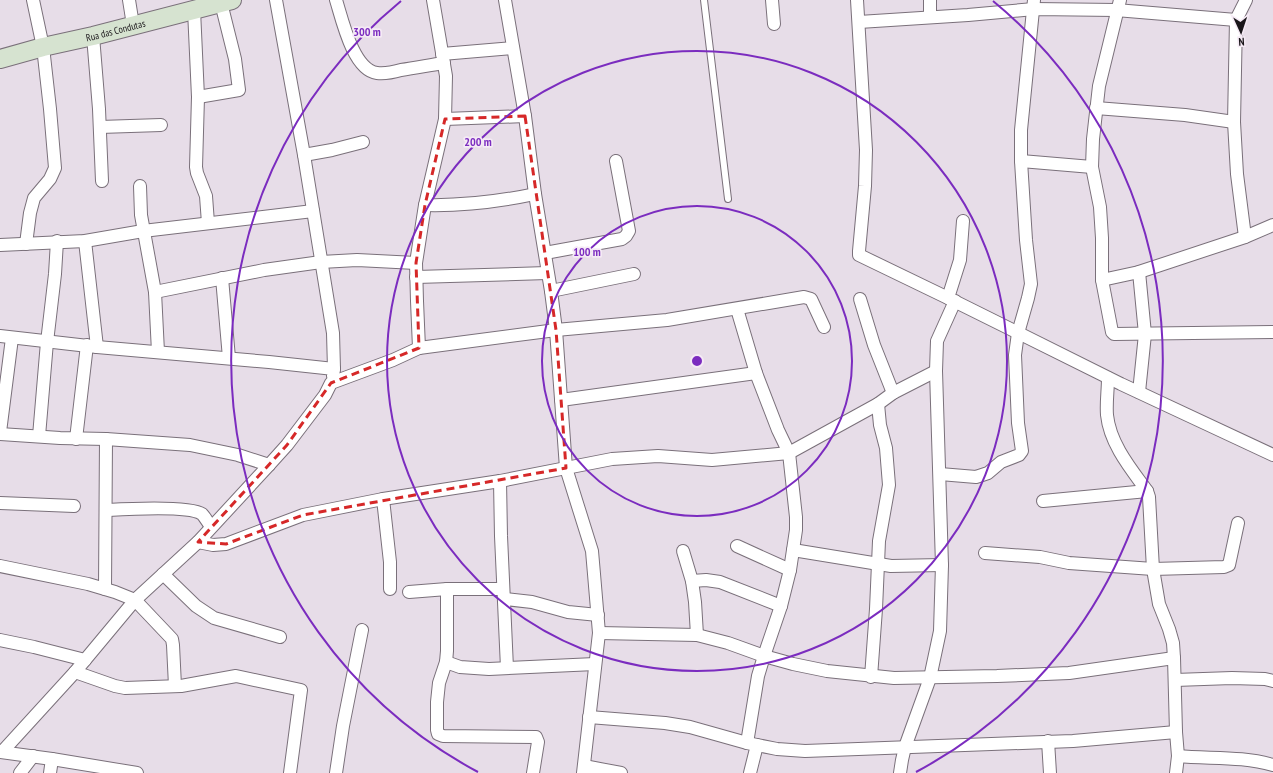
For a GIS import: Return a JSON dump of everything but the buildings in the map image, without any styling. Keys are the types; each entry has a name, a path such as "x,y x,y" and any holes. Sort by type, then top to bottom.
{"street":[{"path":"26,244 30,213 34,198 50,179 55,168 43,47 33,0"},
{"path":"129,0 133,25"},
{"path":"1,752 76,672 135,600 198,542 211,526 287,445 325,395 331,383 334,370 333,333 304,155 276,0"},
{"path":"336,0 345,31 359,61 367,69 376,73 390,72 443,58 513,48"},
{"path":"419,348 416,263 425,205 445,119 446,76 433,0"},
{"path":"505,0 525,116 535,194 552,291 566,468 592,552 599,633 584,770 621,773"},
{"path":"772,0 774,24"},
{"path":"857,0 866,150 865,186 859,250 860,255 1108,378 1273,455"},
{"path":"930,0 930,17"},
{"path":"1244,237 1237,174 1234,122 1236,20 1246,0"},
{"path":"198,97 239,90 226,1"},
{"name":"Rua das Condutas","path":"0,59 226,1"},
{"path":"859,22 968,15 1034,4 1118,5 1236,20"},
{"path":"940,474 976,477 988,473 1001,462 1021,454 1014,355 1018,333 1031,284 1026,240 1021,161 1021,130 1034,4"},
{"path":"1118,5 1096,108 1092,167 1100,207 1102,280 1112,332 1114,334 1273,332"},
{"path":"194,10 198,97 196,167 206,196 208,223"},
{"path":"94,36 102,181"},
{"path":"1096,108 1185,115 1234,122"},
{"path":"445,119 525,116"},
{"path":"100,127 161,125"},
{"path":"304,155 363,142"},
{"path":"1021,161 1092,167"},
{"path":"545,253 626,236 629,231 616,162"},
{"path":"140,186 143,231 155,292 158,352"},
{"path":"425,205 450,206 486,203 535,194"},
{"path":"0,245 85,240 143,231 313,211"},
{"path":"900,773 906,747 930,678 940,631 942,565 936,371 937,341 952,300 960,260 963,221"},
{"path":"1102,280 1139,272 1244,237 1273,225"},
{"path":"76,439 92,346 85,240"},
{"path":"39,436 47,342 55,274 56,241"},
{"path":"155,292 222,278 321,262 357,260 416,263"},
{"path":"1139,272 1145,334 1139,392"},
{"path":"416,277 548,273"},
{"path":"552,291 634,274"},
{"path":"222,278 229,358"},
{"path":"331,383 393,360 419,348 556,330 667,320 804,297 811,299 824,327"},
{"path":"860,299 874,346 893,393"},
{"path":"737,309 756,373 778,430 789,453 796,517 796,530 790,570 781,606 758,676 750,773"},
{"path":"0,336 47,342 229,358 334,370"},
{"path":"12,338 0,433 190,445 238,454 269,464"},
{"path":"198,542 213,545 226,544 304,515 383,499 500,481 612,460 658,456 712,460 789,453 878,404 893,393 936,371"},
{"path":"561,400 756,373"},
{"path":"1108,378 1107,416 1113,436 1121,453 1147,491 1149,497 1153,569 1159,604 1173,643 1178,756 1176,773"},
{"path":"871,677 880,532 889,485 886,448 880,426 878,404"},
{"path":"105,589 106,439"},
{"path":"500,481 501,536 508,668"},
{"path":"1043,501 1147,491"},
{"path":"383,499 390,562 390,589"},
{"path":"0,503 74,506"},
{"path":"106,510 148,508 194,511 202,514 211,526"},
{"path":"985,553 1040,556 1069,563 1153,569 1224,567 1228,565 1238,523"},
{"path":"737,546 790,570"},
{"path":"793,550 877,564 897,566 942,565"},
{"path":"683,551 692,581 697,635"},
{"path":"0,566 88,584 135,600 172,639 175,686"},
{"path":"163,574 196,606 214,618 280,637"},
{"path":"692,581 706,580 720,582 781,606"},
{"path":"409,592 447,589 504,594 568,612 598,615"},
{"path":"447,589 446,662 439,683 437,702 438,734 443,736 536,737 538,742 533,773"},
{"path":"336,773 343,726 362,630"},
{"path":"599,633 697,635 728,643 764,656 793,664 827,671 871,677 930,678 1069,673 1174,658"},
{"path":"0,640 85,660"},
{"path":"446,662 460,667 489,670 596,664"},
{"path":"76,672 115,686 125,688 181,686 236,676 301,690 290,773"},
{"path":"1175,680 1265,678 1273,681"},
{"path":"589,717 665,723 690,727 752,744 777,749 805,751 1088,740 1176,732"},
{"path":"1048,741 1050,773"},
{"path":"1,752 137,773"},
{"path":"20,773 33,756"},
{"path":"1178,756 1229,758 1264,762 1273,765"},
{"path":"50,773 52,759"}],"lane":[{"path":"704,0 728,199"}],"highlighted area":[{"path":"525,116 556,330 566,468 303,515 226,544 198,542 287,445 331,383 419,348 416,263 425,205 445,119"}]}
